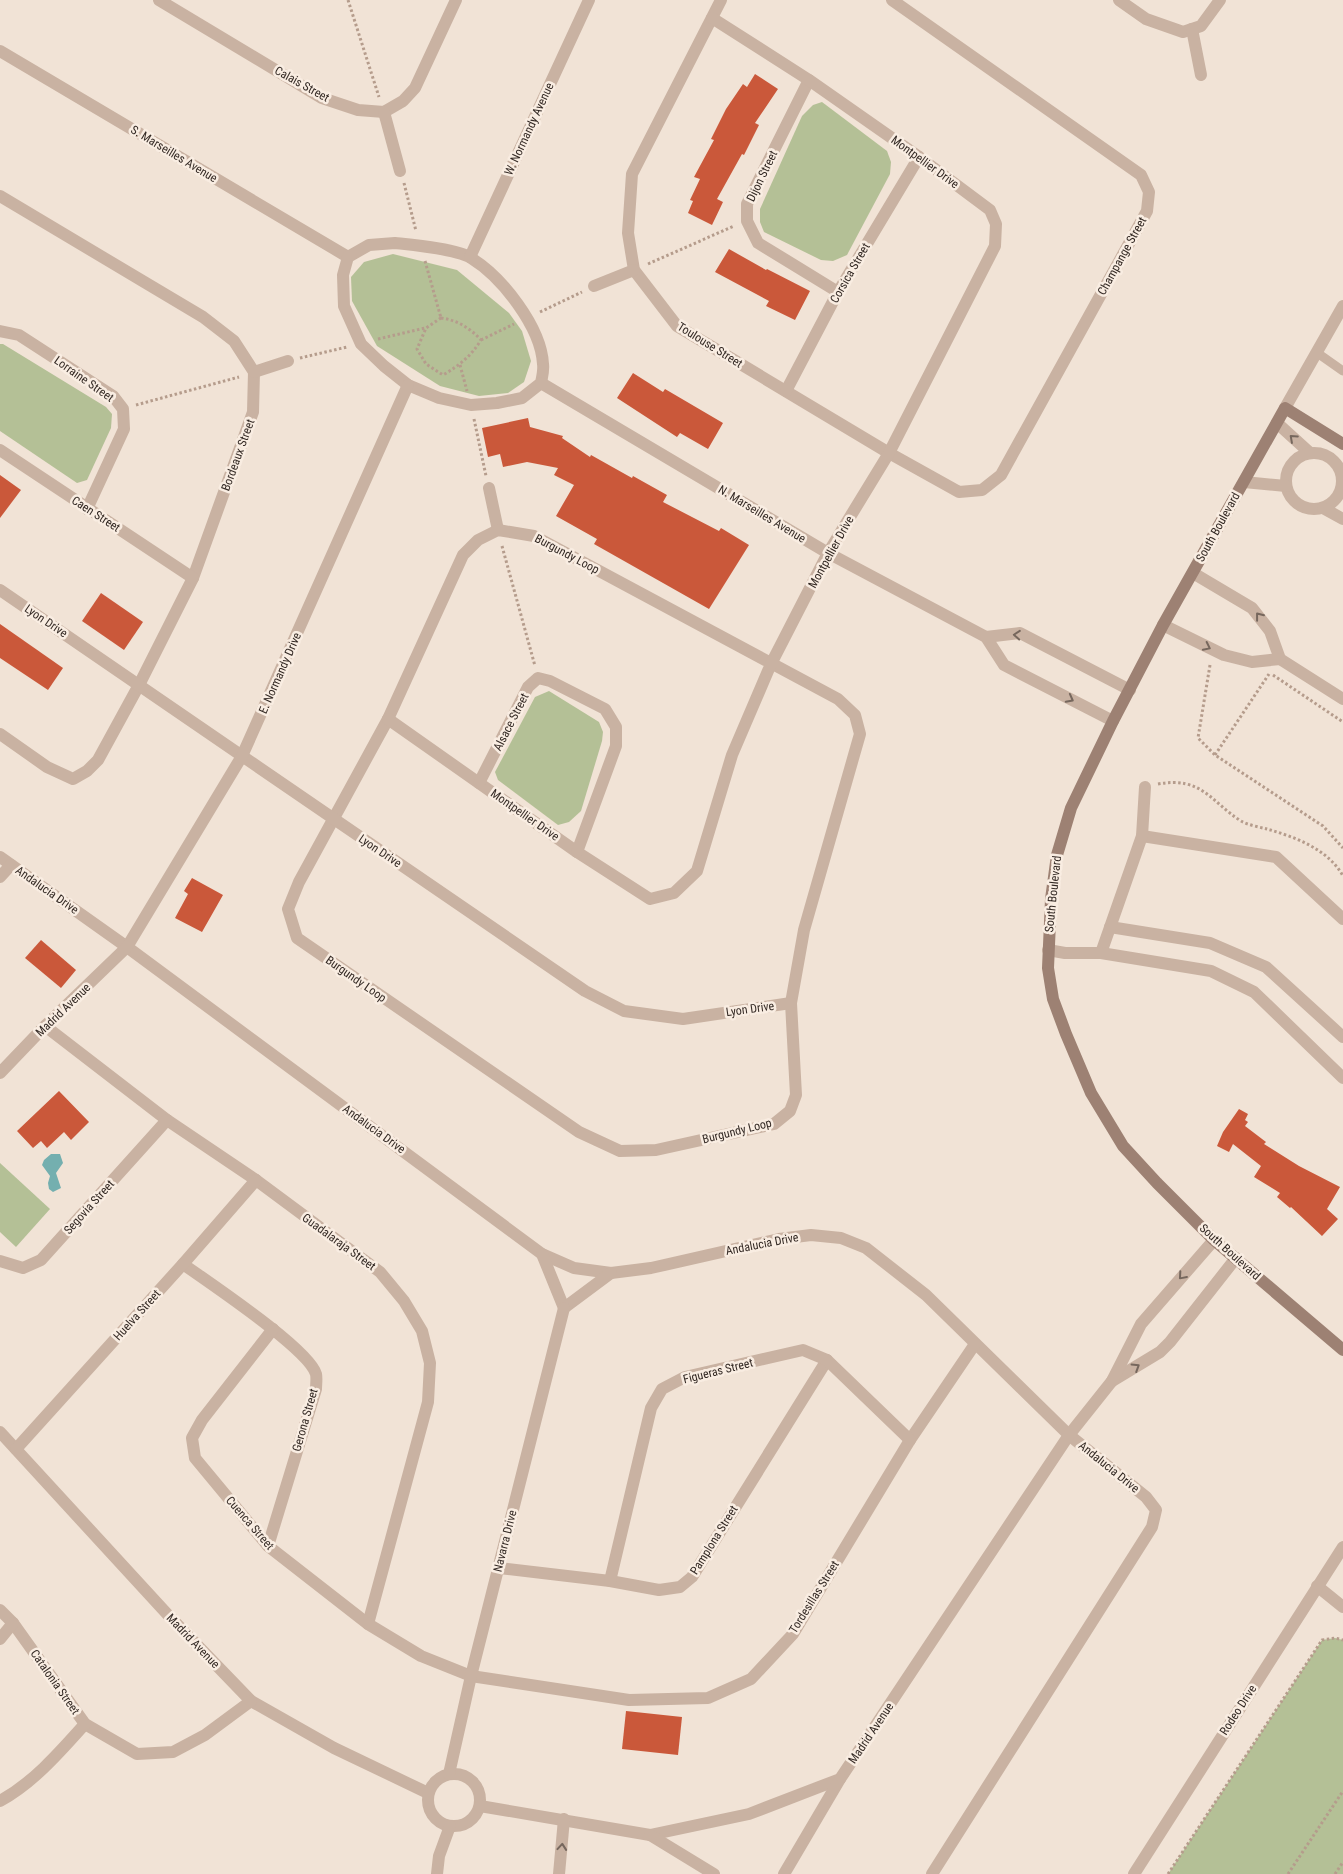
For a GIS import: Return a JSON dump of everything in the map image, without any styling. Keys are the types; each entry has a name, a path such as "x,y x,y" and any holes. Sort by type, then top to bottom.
{"main road":[{"name":"South Boulevard","path":"1285,408 1163,625 1113,721 1071,808 1056,855 1051,899 1048,968 1053,999 1091,1093 1123,1146 1214,1240 1343,1350"},
{"path":"1285,408 1343,444"}],"street":[{"name":"Calais Street","path":"159,0 322,98 358,110 384,112"},
{"path":"400,171 384,112 402,101 415,88 456,0"},
{"name":"W. Normandy Avenue","path":"470,257 589,0"},
{"name":"Toulouse Street","path":"721,0 632,174 628,233 634,270 677,326 889,453 959,492 982,490"},
{"name":"Champange Street","path":"892,0 1141,175 1149,192 1147,211 1001,475 982,490"},
{"path":"1119,0 1146,19 1183,32 1201,26 1220,0"},
{"name":"Montpellier Drive","path":"388,719 577,852 650,899 674,893 697,871 732,755 771,664 828,553 889,453 995,246 996,224 990,210 919,157 809,80 712,18"},
{"path":"1192,29 1201,75"},
{"name":"S. Marseilles Avenue","path":"0,51 348,257"},
{"name":"Dijon Street","path":"747,221 747,204 809,80"},
{"name":"Corsica Street","path":"786,391 838,292 919,157"},
{"path":"0,196 203,317 234,342 254,372 288,361"},
{"path":"747,221 758,243 838,292"},
{"path":"396,242 429,247 470,257 508,292 527,318 538,342 544,364 541,383 522,398 497,403 471,405 439,398 408,385 361,344 344,306 343,274 348,257 369,245 396,242"},
{"path":"594,286 634,270"},
{"name":"South Boulevard","path":"1285,408 1342,309"},
{"name":"Lorraine Street","path":"0,331 19,335 112,396 122,408 124,429 88,509"},
{"name":"Bordeaux Street","path":"0,734 47,767 73,779 88,771 98,760 140,684 193,578 253,412 254,372"},
{"name":"N. Marseilles Avenue","path":"541,383 828,553 986,637"},
{"name":"E. Normandy Drive","path":"127,947 242,756 408,385"},
{"path":"1277,423 1310,453"},
{"name":"Caen Street","path":"0,450 193,578"},
{"path":"1318,452 1332,458 1337,463 1343,477 1340,493 1336,500 1323,508 1314,510 1304,508 1296,502 1289,495 1286,486 1286,477 1294,461 1310,453 1318,452"},
{"path":"1244,482 1286,486"},
{"path":"489,488 498,530"},
{"path":"1323,508 1343,519"},
{"name":"Burgundy Loop","path":"498,530 534,536 838,700 855,715 860,734 804,930 791,1003 796,1095 790,1110 774,1124 656,1150 620,1151 579,1132 297,938 288,910 299,882 388,719 463,555 478,540 498,530"},
{"path":"1193,573 1252,608 1270,631 1280,660"},
{"name":"Lyon Drive","path":"0,590 140,684 332,819 584,991 624,1011 683,1019 791,1003"},
{"path":"1163,625 1224,655 1252,662 1280,660 1343,699"},
{"path":"1113,721 1004,665 986,637 1020,634 1130,690"},
{"path":"538,678 550,681 605,709 616,727 616,746 577,852"},
{"name":"Alsace Street","path":"479,783 528,687 538,678"},
{"path":"1101,953 1142,836 1146,786"},
{"path":"1142,836 1276,857 1343,919"},
{"name":"Andalucia Drive","path":"0,857 127,947 542,1254 574,1268 611,1273 651,1268 779,1239 811,1235 840,1238 866,1248 926,1295 1069,1435 1146,1496 1156,1510 1152,1527 932,1874"},
{"path":"0,877 11,865"},
{"path":"1110,927 1210,943 1266,968 1343,1037"},
{"name":"Madrid Avenue","path":"0,1073 45,1026 127,947"},
{"path":"1048,950 1064,953 1101,953 1211,971 1254,992 1343,1078"},
{"name":"Guadalaraja Street","path":"45,1026 167,1120 256,1180 380,1272 404,1301 422,1331 430,1363 428,1402 368,1624"},
{"name":"Segovia Street","path":"0,1261 23,1268 41,1260 167,1120"},
{"name":"Huelva Street","path":"16,1449 256,1180"},
{"path":"1112,1381 1141,1324 1214,1240"},
{"path":"542,1254 564,1308 611,1273"},
{"path":"1112,1381 1160,1352 1236,1258"},
{"name":"Gerona Street","path":"183,1264 273,1329 309,1362 316,1374 316,1389 268,1546"},
{"name":"Navarra Drive","path":"449,1774 471,1676 564,1308"},
{"name":"Cuenca Street","path":"273,1329 202,1420 192,1438 195,1458 268,1546 368,1624 421,1656 471,1676"},
{"name":"Tordesillas Street","path":"471,1676 629,1700 708,1698 751,1679 793,1634 910,1440 975,1344"},
{"name":"Figueras Street","path":"610,1581 651,1408 662,1389 685,1377 803,1350 827,1360 910,1440"},
{"name":"Pamplona Street","path":"499,1568 610,1581 659,1590 680,1587 692,1577 827,1360"},
{"name":"Madrid Avenue","path":"784,1874 840,1779 1069,1435 1112,1381"},
{"name":"Madrid Avenue","path":"0,1432 250,1701 334,1748 428,1794"},
{"name":"Rodeo Drive","path":"1134,1874 1343,1547"},
{"path":"1317,1586 1343,1608"},
{"name":"Catalonia Street","path":"0,1610 13,1623 85,1724 137,1754 173,1752 204,1735 250,1701"},
{"path":"0,1639 13,1623"},
{"path":"0,1801 10,1796 54,1759 85,1724"},
{"path":"449,1774 466,1776 478,1788 480,1806 472,1819 465,1824 450,1826 441,1823 434,1818 430,1811 428,1794 436,1781 449,1774"},
{"path":"650,1835 749,1814 840,1779"},
{"path":"480,1806 650,1835 714,1874"},
{"path":"559,1874 564,1819"},
{"path":"437,1874 438,1856 450,1826"}],"lane":[{"path":"1316,352 1343,371"}],"path":[{"path":"348,0 384,112"},
{"path":"634,270 747,221"},
{"path":"441,318 451,319 472,330 481,340 472,353 460,364 443,375 426,364 417,349 426,328 441,318"},
{"path":"460,364 489,488"},
{"path":"122,408 254,372"},
{"path":"498,530 538,678"},
{"path":"1212,649 1198,738 1215,755 1323,826 1343,848"},
{"path":"1202,662 1218,668"},
{"path":"1261,672 1269,673 1343,722"},
{"path":"1215,755 1269,673"},
{"path":"1146,786 1173,781 1204,790 1242,822 1308,843 1339,868 1343,876"},
{"path":"1168,1874 1322,1640 1335,1638 1343,1640"},
{"path":"1288,1874 1343,1791"},
{"path":"1335,1874 1343,1862"}],"green space":[{"path":"822,102 887,151 891,162 890,174 847,255 833,261 821,260 764,232 760,222 760,209 802,116 813,105"},
{"path":"393,254 457,270 509,313 522,331 531,361 524,382 508,393 479,396 440,386 377,346 352,301 351,277 364,262"},
{"path":"0,344 3,344 106,407 112,414 111,428 87,480 77,483 0,431"},
{"path":"549,691 599,722 603,732 581,811 569,822 558,825 498,780 495,772 535,697"},
{"path":"0,1163 50,1209 16,1247 0,1232"},
{"path":"1335,1638 1343,1640 1343,1874 1168,1874 1322,1640"}],"water":[{"path":"51,1154 60,1154 63,1163 56,1173 61,1188 53,1192 49,1189 50,1176 42,1165 44,1160"}],"building":[{"path":"755,74 778,89 755,123 759,125 744,155 742,154 717,199 723,202 712,225 688,213 693,201 690,200 700,179 694,177 714,140 711,139 726,109 743,84 747,87"},
{"path":"729,249 766,270 810,291 795,320 766,306 769,301 715,272"},
{"path":"633,373 663,392 665,389 723,423 708,449 680,433 677,437 617,398"},
{"path":"528,418 530,427 563,436 562,438 590,457 591,455 667,495 663,502 719,531 721,528 749,545 709,609 594,544 597,539 556,516 574,485 554,475 558,468 527,462 503,467 500,454 488,457 482,428"},
{"path":"0,475 21,490 0,518"},
{"path":"101,593 143,622 124,650 82,621"},
{"path":"0,624 63,668 48,690 0,658"},
{"path":"192,878 223,895 202,932 175,918 188,894 184,891"},
{"path":"41,940 76,970 61,988 25,958"},
{"path":"59,1091 89,1122 71,1140 64,1132 47,1148 41,1141 33,1148 17,1131"},
{"path":"1239,1109 1248,1114 1245,1120 1248,1122 1245,1126 1266,1142 1264,1144 1299,1166 1340,1187 1327,1209 1338,1219 1322,1236 1291,1207 1277,1197 1280,1193 1254,1177 1261,1166 1233,1144 1229,1152 1217,1146 1223,1132"},
{"path":"626,1711 682,1717 678,1755 622,1749"}]}
